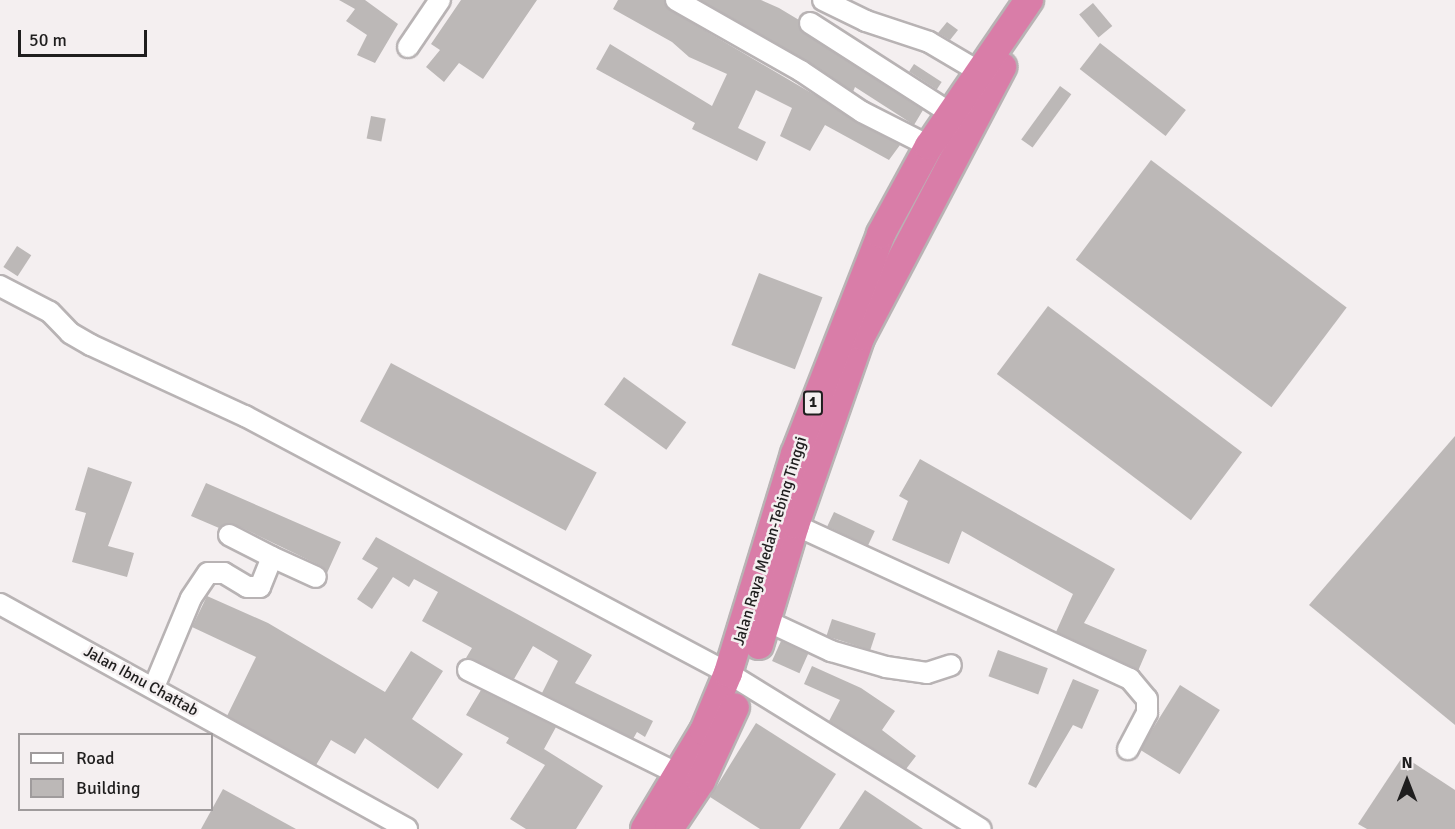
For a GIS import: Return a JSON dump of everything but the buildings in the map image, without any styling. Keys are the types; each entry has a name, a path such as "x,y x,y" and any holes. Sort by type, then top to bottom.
{"highway":[{"name":"Jalan Raya Medan-Tebing Tinggi","path":"669,829 701,781 736,678 795,454 849,308 881,234 929,146 978,71 1029,0"},
{"name":"Jalan Raya Medan-Tebing Tinggi","path":"645,829 736,678 767,621 795,525 861,336 876,303 971,120 999,72 1051,0"}],"street":[{"path":"408,47 440,0"},
{"path":"676,0 801,71 862,112 929,146"},
{"path":"823,0 866,21 929,42 978,71"},
{"path":"810,23 950,114"},
{"path":"0,286 50,312 70,333 91,345 245,416 736,678 968,826"},
{"path":"795,525 1130,679 1147,699 1147,713 1128,749"},
{"path":"229,535 316,578"},
{"path":"154,687 191,598 208,573 224,573 247,587 260,587 272,557"},
{"name":"Jalan Ibnu Chattab","path":"0,604 154,687 278,760 407,829"},
{"path":"767,621 831,651 886,667 927,673 951,665"},
{"path":"468,670 678,774"}]}
